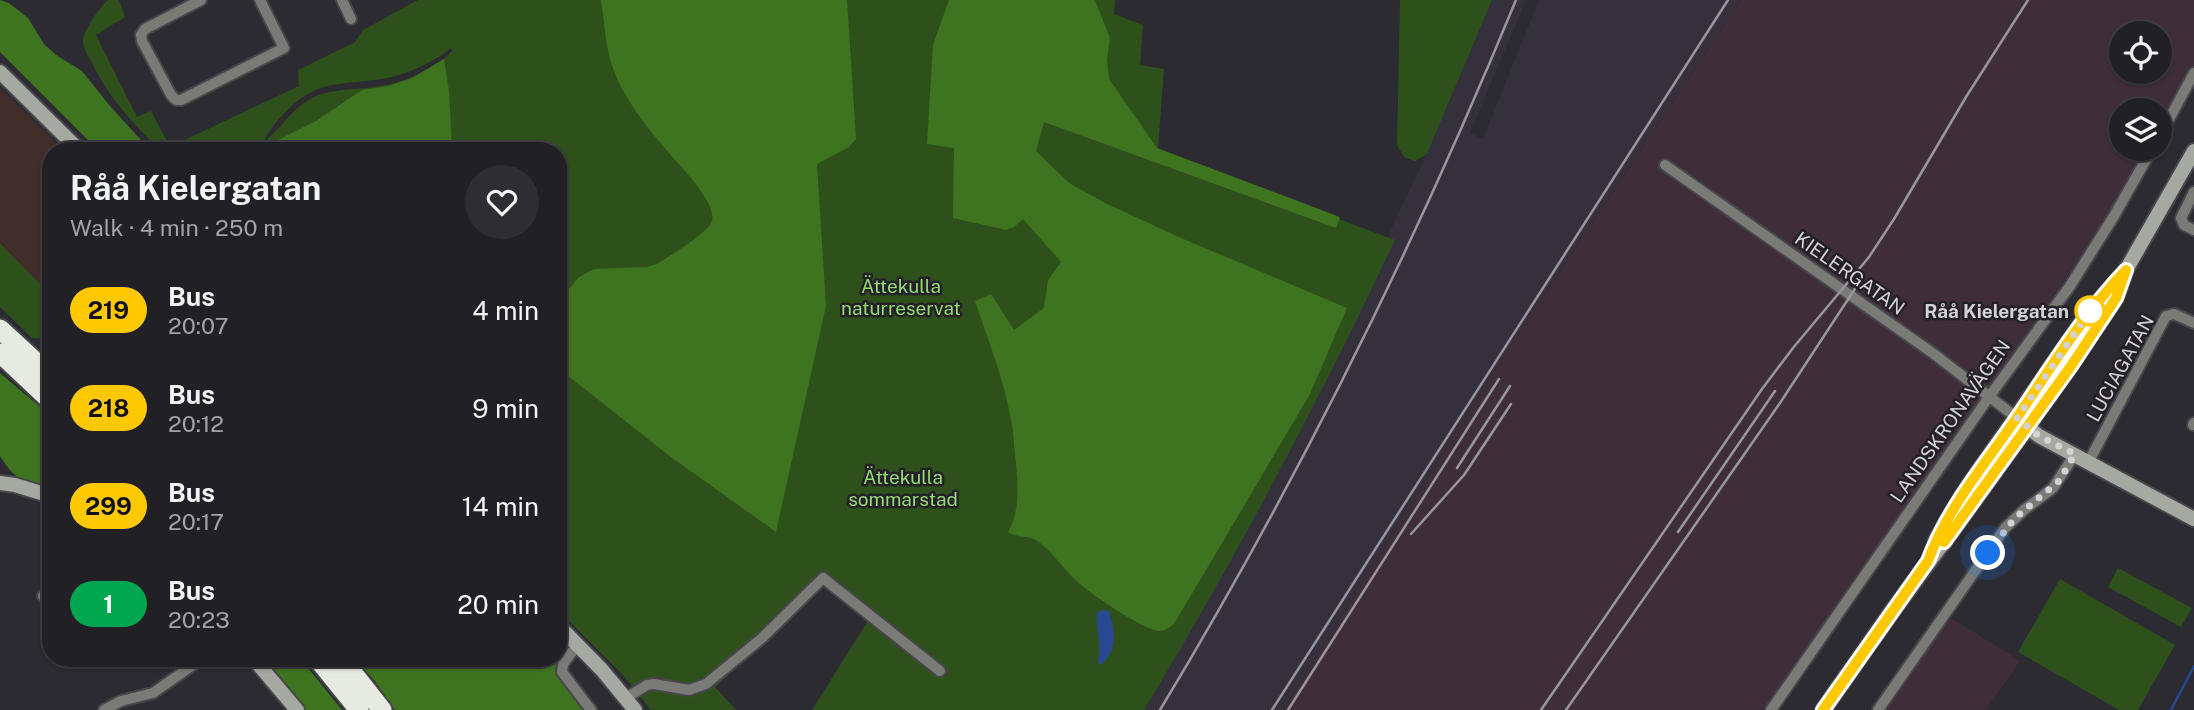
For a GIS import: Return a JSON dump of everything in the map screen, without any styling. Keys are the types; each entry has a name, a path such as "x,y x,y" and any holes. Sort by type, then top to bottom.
{"highway":[{"path":"0,329 42,368"},
{"path":"0,353 42,393"},
{"path":"324,667 359,710"},
{"path":"348,667 382,710"}],"main road":[{"path":"0,72 71,142"},
{"path":"1823,710 1928,561 1937,537 1965,491 2022,422 2116,298 2126,270 2194,151"},
{"name":"KIELERGATAN","path":"2022,422 2039,436 2194,519"},
{"path":"0,483 42,493"},
{"path":"567,634 635,710"},
{"path":"261,667 297,710"}],"street":[{"path":"201,0 145,29 142,35 142,41 176,100 181,100 284,48 260,0"},
{"path":"342,0 351,19"},
{"path":"2172,114 2194,73"},
{"name":"LANDSKRONAVÄGEN","path":"1771,710 1989,397 2070,286 2145,161"},
{"name":"KIELERGATAN","path":"1665,165 1934,354 2022,422"},
{"path":"2194,192 2182,215 2183,223 2194,230"},
{"name":"LUCIAGATAN","path":"2089,461 2166,316 2174,314 2194,323"},
{"path":"1878,710 2005,528 2053,488 2075,454"},
{"path":"626,698 647,685 689,690 706,684 762,638 823,578 940,671"},
{"path":"567,659 578,644"},
{"path":"104,710 121,701 153,693 190,667"},
{"path":"563,667 562,672 591,710"}],"shaded area":[{"path":"1492,0 1526,0 1470,133 1483,139 1539,0 1741,0 1497,366 1283,710 1143,710 1373,273"},
{"path":"1741,0 2194,0 2194,84 2172,122 2172,98 2109,98 2109,161 2148,161 1763,710 1283,710 1497,366"},
{"path":"0,88 55,142 42,142 42,286 0,243"},
{"path":"1950,617 2020,661 1986,710 1880,710"}],"green space":[{"path":"0,0 9,3 28,18 44,44 56,55 82,71 143,142 90,142 0,52"},
{"name":"Ättekulla naturreservat","path":"108,0 119,0 125,17 96,35 137,117 151,111 167,142 152,142 113,98 98,74 83,41 92,19"},
{"name":"Ättekulla naturreservat","path":"418,0 1115,0 1114,14 1143,25 1140,65 1164,69 1158,148 1165,155 1395,240 1337,360 1275,478 1144,710 812,710 869,619 825,585 715,687 736,710 651,710 623,675 567,619 567,142 264,142 308,100 331,92 399,82 429,69 452,51 451,48 409,72 317,89 289,108 264,142 181,142 299,86 298,70 355,42 363,30"},
{"path":"601,0 847,0 856,139 849,147 817,164 826,306 776,532 671,457 567,375 567,291 579,277 594,269 647,267 657,264 696,238 712,221 712,213 704,195 643,121 627,97 614,72 608,52"},
{"path":"949,0 1095,0 1110,38 1107,60 1109,79 1157,148 1340,217 1336,228 1044,122 1036,151 1069,183 1181,238 1347,308 1309,396 1174,624 1167,629 1151,629 1118,611 1075,579 1035,540 1008,532 1015,516 1017,499 1013,431 1000,375 975,301 991,294 1014,330 1044,308 1048,280 1061,262 1023,219 1006,230 953,218 954,148 927,144 933,45"},
{"path":"1400,0 1492,0 1427,154 1415,161 1404,157 1397,145"},
{"path":"444,59 452,142 274,142 316,121 362,90 389,86 412,78"},
{"path":"0,243 42,286 42,339 32,338 0,307"},
{"path":"0,373 42,408 42,486 17,476 0,456"},
{"path":"2118,568 2192,608 2181,627 2108,587"},
{"path":"2060,579 2175,645 2138,710 2119,710 2018,652"},
{"path":"268,667 307,667 342,710 304,710"},
{"path":"362,667 556,667 556,674 584,710 395,710"}],"water":[{"path":"1102,610 1109,611 1114,640 1110,654 1100,665 1097,613"}],"waterway":[{"path":"2171,710 2194,666"}],"railway":[{"path":"1160,710 1259,538 1352,362 1437,182 1516,0"},
{"path":"1272,710 1728,0"},
{"path":"1541,710 1762,389 1869,257 2028,0"},
{"path":"1566,710 1780,403 1862,278"},
{"path":"1288,710 1499,379"},
{"path":"1457,468 1510,386"},
{"path":"1678,532 1775,391"},
{"path":"1411,534 1464,475 1511,404"}],"bus line":[{"name":"219","path":"1823,710 1928,561 1937,537 1965,491 2090,312 2126,270 2116,298 2071,366 1944,542"}],"place":[{"name":"Råå Kielergatan","path":"2090,311"}],"route":[{"path":"1988,553 2005,528 2053,488 2075,454 2039,436 2017,418 2090,311"}],"park label":[{"name":"Ättekulla sommarstad","path":"903,488"}]}
